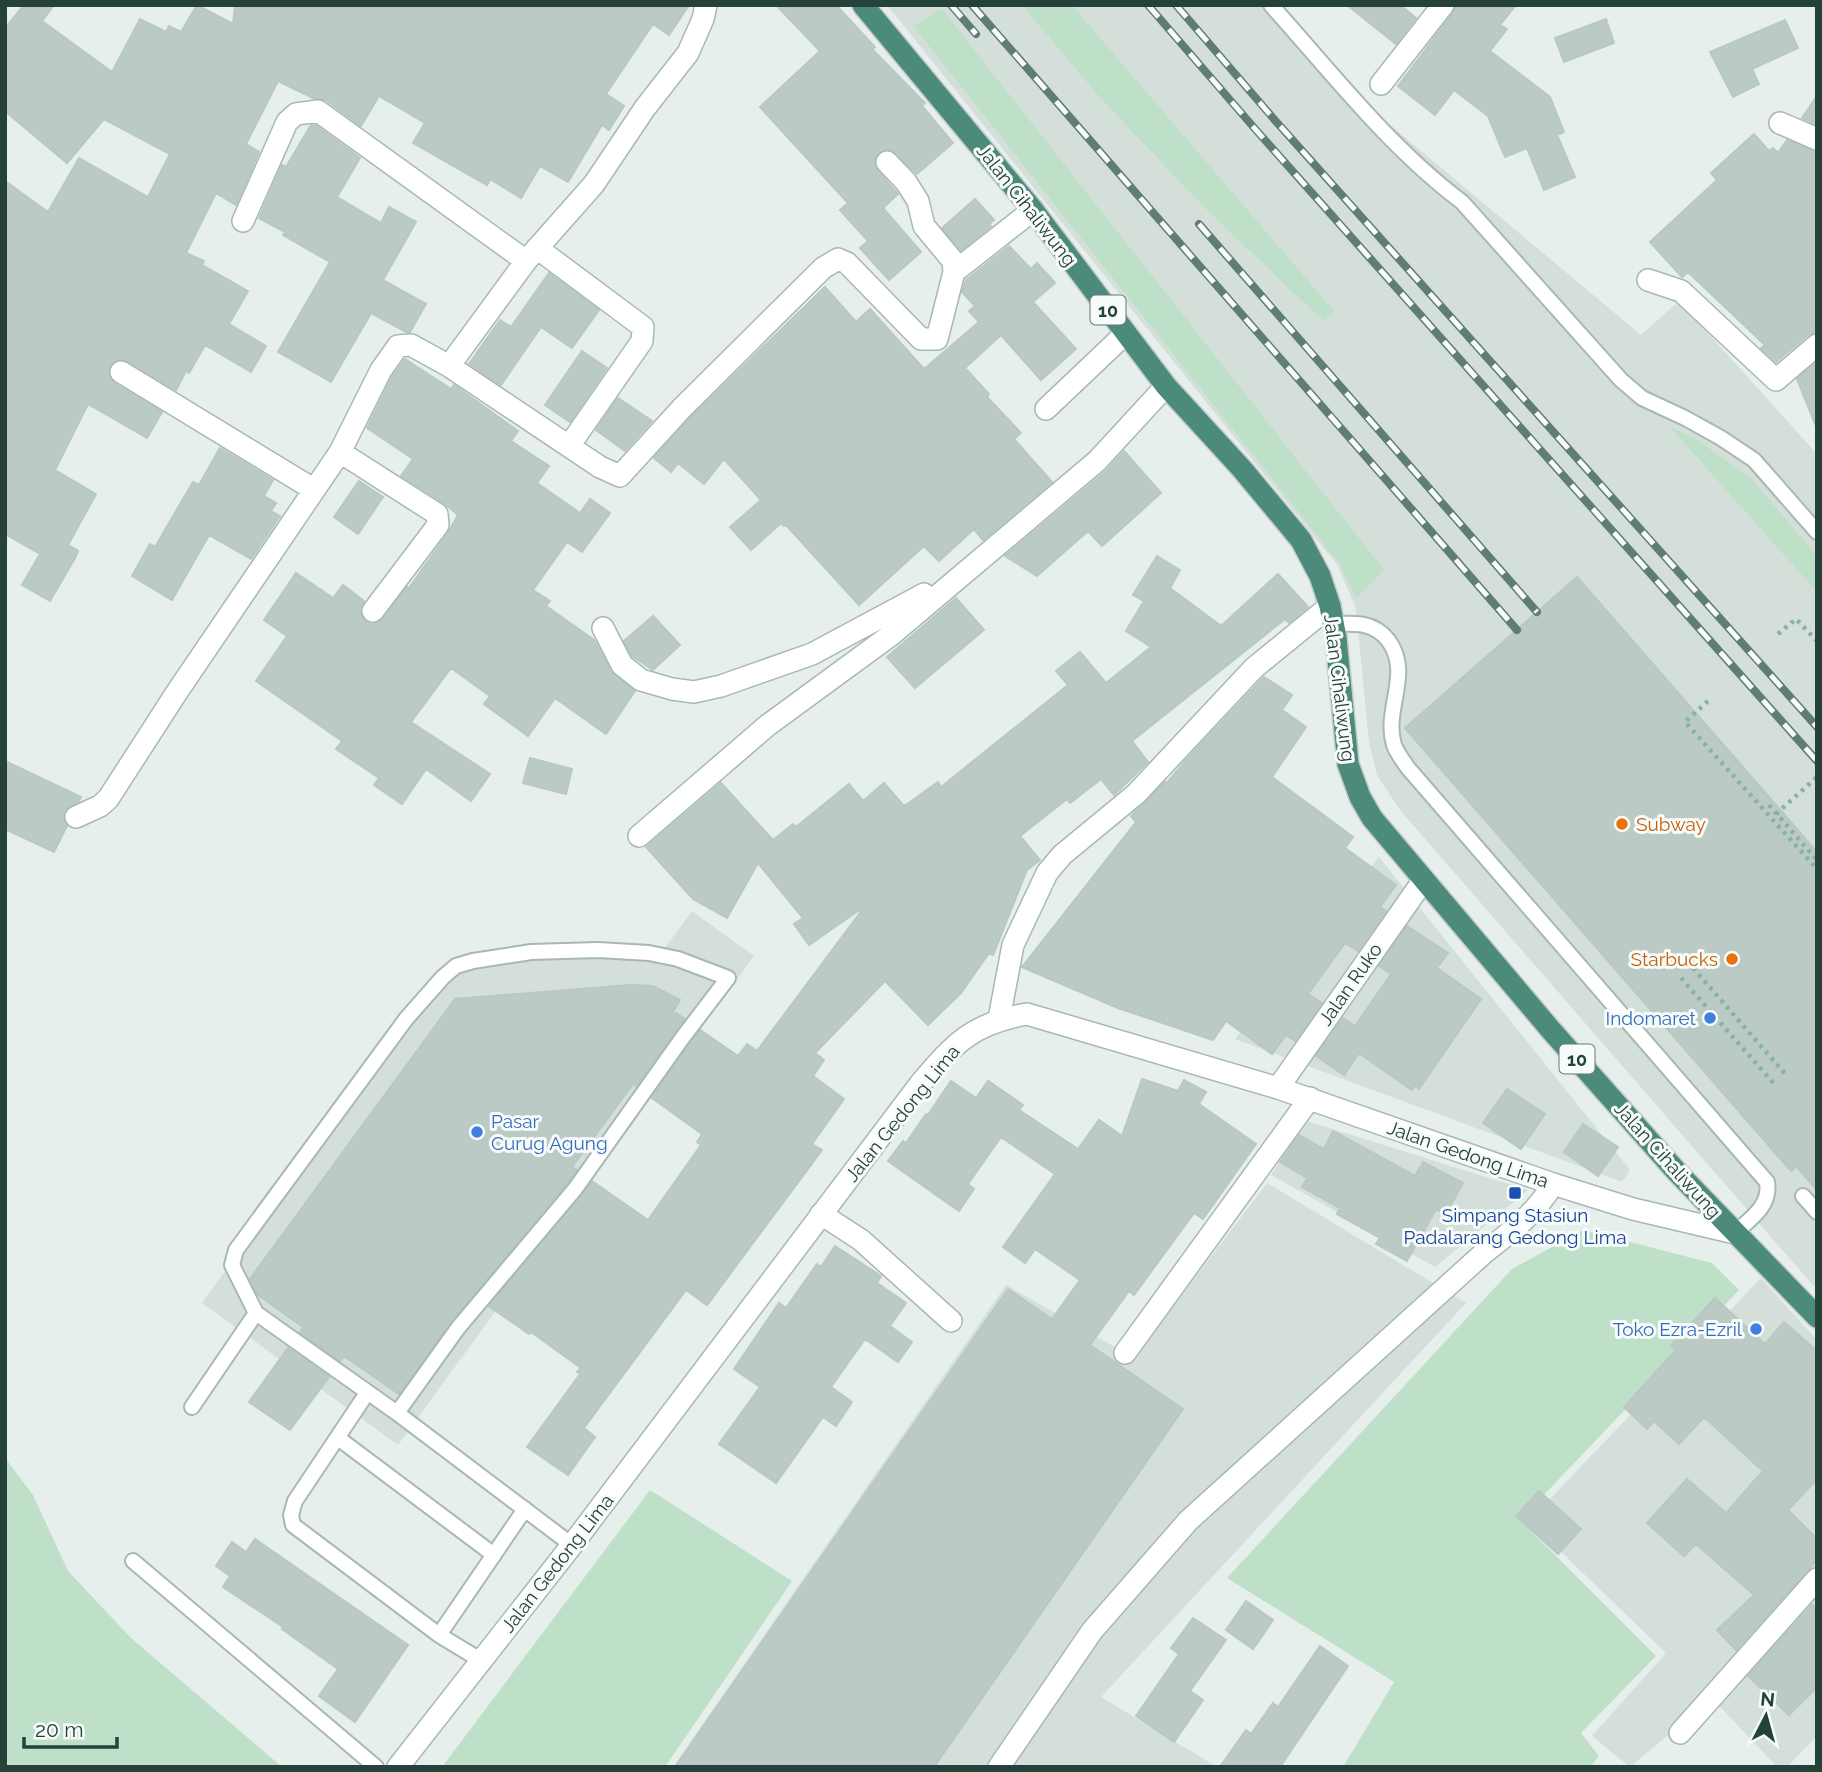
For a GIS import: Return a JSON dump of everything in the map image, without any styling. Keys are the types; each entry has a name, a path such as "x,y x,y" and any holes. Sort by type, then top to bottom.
{"highway":[{"name":"Jalan Cihaliwung","path":"863,5 1033,210 1166,386 1242,469 1301,540 1320,576 1332,615 1348,764 1360,797 1372,818 1550,1029 1735,1233 1817,1317"}],"street":[{"path":"449,366 532,255 594,184 645,108 688,53 703,19 706,5"},
{"path":"1381,84 1443,5"},
{"path":"243,221 290,117 318,111 643,327 642,341 569,446"},
{"path":"1780,123 1817,139"},
{"path":"76,817 100,806 108,799 340,452 381,370 398,346 411,345 449,366 600,467 620,476 682,408 823,268 838,259 854,268 921,339 937,339 954,272 953,261 924,226 918,201 906,182 887,162"},
{"path":"954,272 1033,210"},
{"path":"1648,280 1681,291 1776,380 1817,345"},
{"path":"1046,409 1125,334"},
{"path":"121,372 313,489"},
{"path":"639,836 768,725 891,635 1097,461 1166,386"},
{"path":"340,452 437,514 439,519 438,525 373,611"},
{"path":"603,628 622,664 642,680 694,692 721,686 812,654 925,593 949,586"},
{"path":"999,1019 1013,945 1047,873 1062,855 1136,794 1254,668 1332,615"},
{"name":"Jalan Ruko","path":"1278,1088 1423,881"},
{"name":"Jalan Gedong Lima","path":"398,1767 572,1545 821,1214 946,1054 971,1031 999,1019 1027,1014 1310,1098 1553,1184 1633,1209 1735,1233"},
{"path":"1125,1353 1310,1098"},
{"path":"999,1767 1092,1631 1188,1521 1485,1252 1515,1229 1543,1201 1553,1184"},
{"path":"821,1214 861,1240 951,1321"},
{"path":"1680,1733 1817,1579"}],"lane":[{"path":"1271,5 1403,153 1462,202 1621,380 1642,398 1698,424 1754,460 1817,532"},
{"path":"1332,615 1374,627 1393,647 1399,664 1392,726 1394,744 1408,768 1767,1182 1769,1192 1760,1209 1735,1233"},
{"path":"397,1413 458,1328 575,1189 728,978 678,959 649,953 598,950 531,952 465,963 448,971 406,1019 236,1250 232,1265 256,1313 397,1413 572,1545"},
{"path":"1803,1196 1817,1212"},
{"path":"192,1407 256,1313"},
{"path":"367,1393 295,1502 291,1515 293,1525 439,1635 482,1661"},
{"path":"338,1438 494,1555"},
{"path":"439,1635 525,1509"},
{"path":"133,1561 376,1767"}],"path":[{"path":"1778,634 1796,619 1817,641"},
{"path":"1708,701 1685,722 1817,860"},
{"path":"1774,816 1817,777"},
{"path":"1769,805 1774,816 1817,869"},
{"path":"1693,968 1787,1076"},
{"path":"1681,978 1776,1086"}],"shaded area":[{"path":"887,5 1280,5 1384,120 1641,335 1679,301 1817,454 1817,1290 1400,810 1377,775 1369,742 1356,609 1338,566"},
{"path":"1379,857 1630,1170 1622,1182 1235,1039"},
{"name":"Pasar Curug Agung","path":"692,911 754,956 398,1445 202,1303 452,960 665,948"},
{"path":"1307,1121 1528,1190 1435,1267 1271,1175"},
{"path":"1267,1183 1466,1303 1101,1697 1217,1767 673,1767 1006,1285 1134,1358"},
{"path":"1761,1278 1817,1340 1817,1736 1787,1767 1777,1767 1712,1698 1630,1767 1592,1736 1666,1653 1529,1521"}],"green space":[{"path":"1022,5 1072,5 1334,311 1323,321 1205,208 1102,100"},
{"path":"942,9 1384,570 1356,598 1341,566 913,26"},
{"path":"1669,426 1696,439 1751,478 1817,556 1817,592"},
{"path":"1583,1230 1712,1263 1739,1290 1520,1520 1656,1656 1581,1733 1599,1756 1590,1767 1343,1767 1394,1682 1227,1578 1512,1269"},
{"path":"5,1458 33,1495 68,1571 131,1638 282,1767 5,1767"},
{"path":"650,1490 792,1581 665,1767 442,1767"}],"building":[{"path":"24,5 54,5 42,21 112,72 140,19 166,32 169,26 181,32 197,5 233,24 235,5 689,5 669,35 653,24 606,94 624,106 609,130 602,125 568,182 540,166 521,198 490,179 487,185 413,143 425,123 379,96 361,126 326,100 313,98 278,81 246,144 259,152 236,205 216,193 186,253 204,261 202,265 248,291 229,324 266,346 251,372 205,345 176,390 127,361 115,360 110,365 108,372 114,383 162,412 147,438 88,404 55,470 96,494 68,545 78,551 75,558 50,601 22,585 40,554 5,534 5,181 48,212 79,158 148,197 170,154 104,119 67,163 5,111 5,28"},
{"path":"776,5 836,5 875,47 872,49 925,103 922,106 953,143 917,174 891,150 883,149 875,158 877,170 898,194 883,208 921,252 889,280 860,248 868,241 840,210 848,203 760,107 820,51"},
{"path":"1347,5 1400,5 1416,18 1396,44"},
{"path":"1456,5 1516,5 1500,25 1507,29 1490,51 1550,97 1564,132 1557,135 1575,177 1544,190 1527,148 1505,157 1488,116 1454,90 1435,115 1398,86 1453,13"},
{"path":"1606,19 1614,43 1564,62 1555,38"},
{"path":"1785,20 1798,48 1752,69 1759,84 1733,97 1710,52"},
{"path":"1817,96 1817,125 1802,118"},
{"path":"311,125 315,125 360,158 337,197 381,223 389,207 416,222 383,280 426,304 410,332 371,313 331,382 278,352 330,262 259,218 282,165 286,167"},
{"path":"1754,134 1769,151 1773,148 1778,153 1787,140 1817,152 1817,332 1808,335 1776,362 1761,348 1765,345 1688,272 1682,277 1650,242 1717,180 1711,173"},
{"path":"975,199 994,220 989,224 991,226 961,250 942,228"},
{"path":"1009,246 1031,269 1037,263 1055,283 1033,302 1076,349 1041,380 1001,335 965,368 989,394 987,397 1021,433 1014,439 1052,482 983,540 974,529 939,561 924,546 859,605 786,525 781,523 751,550 730,527 761,500 724,459 704,484 678,463 671,472 654,458 691,417 825,287 856,322 870,309 924,369 979,322 969,311 975,306 962,292 966,280"},
{"path":"549,273 599,310 572,348 541,327 501,385 469,364 500,320 511,327"},
{"path":"582,351 607,368 570,422 545,405"},
{"path":"405,359 451,389 454,385 518,431 511,441 549,466 537,483 580,513 590,499 610,513 582,552 567,542 533,590 550,601 546,606 594,640 611,671 635,691 606,734 555,698 528,736 484,704 490,696 451,668 411,722 490,774 471,801 426,769 402,804 374,785 379,778 336,749 342,741 256,681 287,636 264,620 296,573 333,598 343,585 364,601 360,610 365,621 377,623 407,587 409,588 458,515 401,476 413,459 367,428 392,377"},
{"path":"1817,362 1817,424 1815,424 1797,379"},
{"path":"618,398 652,421 625,451 596,430"},
{"path":"220,448 273,480 264,496 276,503 271,511 280,516 251,559 209,535 172,600 132,576 150,544 155,547 193,482 199,485"},
{"path":"1124,451 1161,493 1102,546 1088,531 1037,576 1005,556 1106,471"},
{"path":"359,481 383,497 358,534 334,517"},
{"path":"1157,556 1180,570 1170,588 1221,626 1278,574 1308,607 1289,623 1285,619 1132,741 1148,762 1114,795 1101,779 1070,803 1067,799 1020,836 1040,860 1027,870 993,955 989,953 961,993 928,1025 885,981 815,1053 824,1060 813,1076 844,1099 812,1144 822,1150 707,1305 686,1290 584,1428 595,1437 568,1475 527,1447 580,1374 577,1372 581,1368 489,1306 592,1181 648,1220 701,1145 697,1142 702,1134 652,1098 700,1030 738,1056 747,1044 757,1051 865,906 809,945 794,924 803,918 758,863 727,918 693,899 646,847 721,783 773,840 793,824 796,827 849,784 863,801 884,783 903,805 938,782 941,787 1068,685 1056,671 1080,652 1106,683 1151,647 1126,631 1144,601 1133,595"},
{"path":"1577,577 1817,852 1817,1190 1796,1166 1791,1171 1405,728"},
{"path":"956,598 984,630 915,688 887,657"},
{"path":"653,616 680,645 653,670 632,656 624,641"},
{"path":"1264,677 1292,695 1282,710 1306,727 1272,777 1353,837 1345,848 1396,885 1380,907 1386,911 1358,951 1345,943 1308,994 1322,1003 1295,1041 1286,1035 1272,1054 1226,1021 1213,1040 1118,1008 1022,967 1136,822 1131,816 1165,782 1166,784"},
{"path":"530,758 572,769 566,794 523,783"},
{"path":"5,761 81,797 65,810 63,816 67,826 54,852 5,829"},
{"path":"1407,926 1448,953 1437,968 1481,999 1419,1089 1415,1085 1412,1090 1359,1053 1344,1075 1316,1056 1343,1018 1355,1026 1391,974 1379,966"},
{"name":"Pasar Curug Agung","path":"630,985 653,986 680,1000 670,1017 676,1013 685,1019 572,1167 577,1170 451,1322 399,1394 344,1356 340,1361 300,1332 303,1327 257,1294 250,1279 455,999"},
{"path":"1142,1079 1178,1091 1184,1080 1206,1092 1199,1104 1256,1144 1203,1219 1194,1213 1134,1295 1129,1291 1090,1345 1183,1409 934,1767 675,1767 1008,1289 1052,1319 1080,1280 1035,1249 1025,1263 1003,1247 1055,1174 1001,1137 968,1184 974,1189 959,1211 888,1161 903,1141 906,1143 951,1081 976,1098 988,1081 1023,1105 1019,1110 1078,1149 1099,1120 1122,1136"},
{"path":"1507,1089 1545,1114 1521,1149 1483,1123"},
{"path":"1583,1124 1618,1147 1598,1176 1564,1152"},
{"path":"1333,1131 1415,1176 1423,1162 1463,1183 1446,1214 1436,1209 1407,1261 1376,1244 1380,1238 1337,1214 1340,1208 1302,1187 1307,1178 1280,1162 1299,1135 1324,1149"},
{"path":"835,1246 881,1276 877,1283 906,1303 890,1326 912,1342 898,1362 865,1339 831,1387 852,1402 836,1426 823,1417 776,1483 719,1444 760,1387 734,1369 779,1303 786,1308 817,1264 821,1267"},
{"path":"1715,1298 1765,1344 1784,1322 1817,1351 1817,1479 1788,1510 1817,1539 1817,1560 1736,1650 1717,1630 1754,1595 1696,1544 1684,1556 1647,1523 1687,1479 1726,1513 1763,1471 1704,1417 1679,1444 1654,1421 1647,1429 1624,1407 1676,1350 1671,1346"},
{"path":"288,1348 329,1377 290,1430 249,1402"},
{"path":"1539,1491 1581,1529 1558,1554 1516,1516"},
{"path":"255,1539 408,1645 355,1722 319,1696 338,1669 282,1629 283,1627 223,1587 230,1576 216,1566 232,1542 246,1552"},
{"path":"1246,1601 1273,1620 1253,1649 1226,1630"},
{"path":"1812,1605 1817,1609 1817,1687 1789,1715 1748,1676"},
{"path":"1193,1618 1226,1640 1190,1691 1203,1700 1174,1742 1136,1716 1179,1654 1171,1648"},
{"path":"1320,1646 1348,1666 1280,1767 1220,1767 1246,1730 1251,1734 1273,1703 1278,1707"}],"railway":[{"path":"951,5 976,34"},
{"path":"972,5 1517,630"},
{"path":"1148,5 1817,761"},
{"path":"1176,5 1273,118 1817,727"},
{"path":"1199,224 1537,612"}],"place":[{"name":"Subway","path":"1622,824"},
{"name":"Starbucks","path":"1732,959"},
{"name":"Indomaret","path":"1710,1018"},
{"name":"Pasar Curug Agung","path":"477,1132"},
{"name":"Simpang Stasiun Padalarang Gedong Lima","path":"1515,1193"},
{"name":"Toko Ezra-Ezril","path":"1756,1329"}]}
